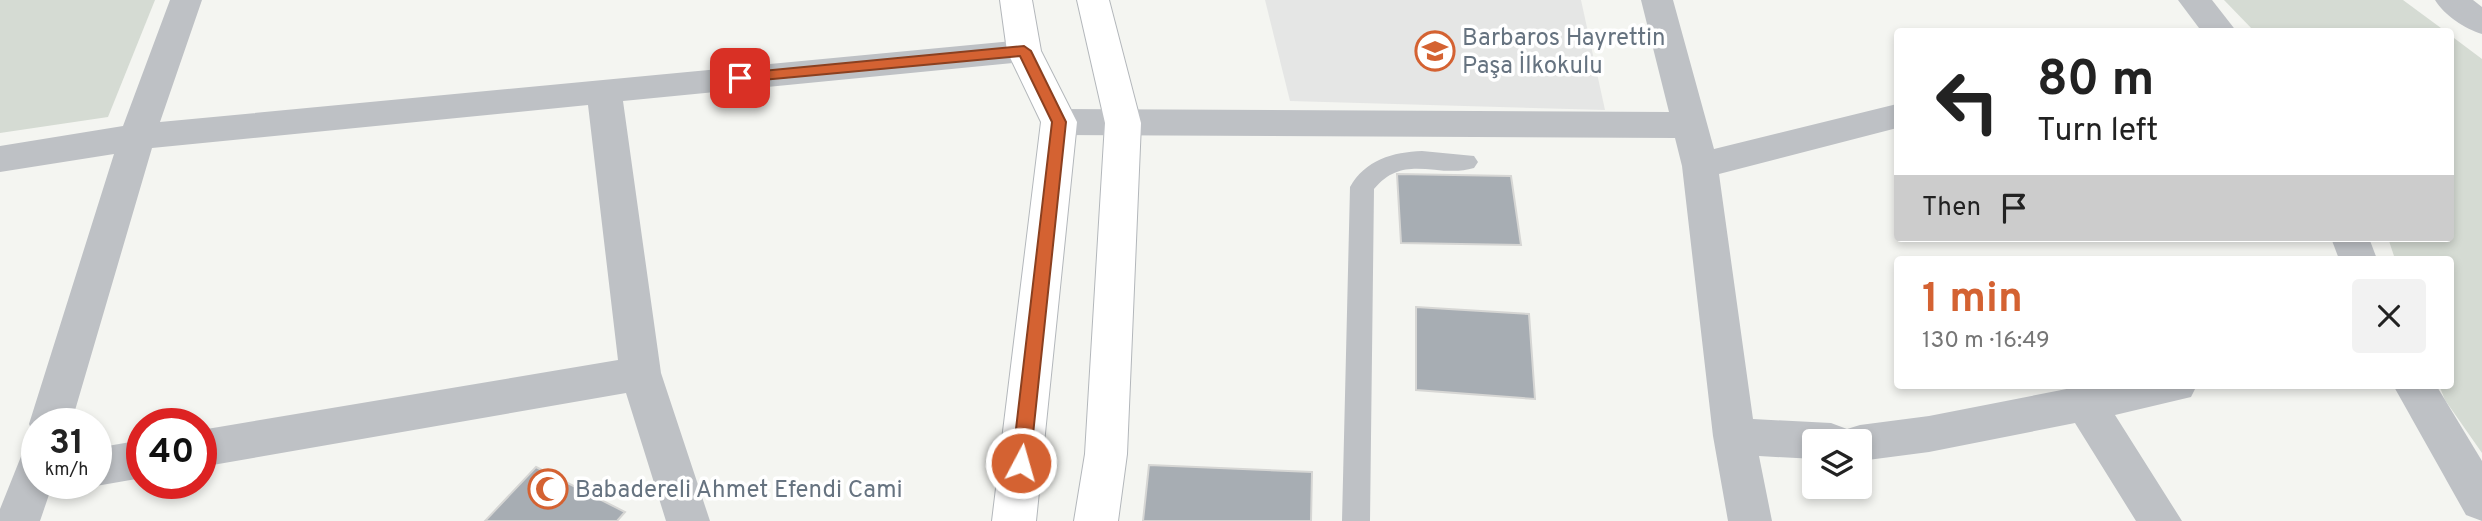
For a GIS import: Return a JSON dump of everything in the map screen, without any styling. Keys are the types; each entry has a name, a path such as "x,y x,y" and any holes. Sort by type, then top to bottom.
{"street":[{"path":"55,408 137,137 186,0"},
{"path":"1014,521 1059,122 1024,51 1016,0"},
{"path":"1093,0 1123,123 1106,454 1096,521"},
{"path":"1657,0 1700,166 1734,436 1750,521"},
{"path":"2194,0 2218,28"},
{"path":"2451,0 2482,23"},
{"path":"0,159 137,137 1024,51"},
{"path":"604,91 640,373 688,521"},
{"path":"1700,166 1894,117"},
{"path":"1059,122 1688,125"},
{"path":"217,446 640,373"},
{"path":"1872,441 1929,434 2156,389"},
{"path":"2416,389 2482,501"},
{"path":"2085,403 2160,521"},
{"path":"1734,436 1802,440"},
{"path":"18,521 26,499"}],"lane":[{"path":"1356,521 1362,187 1377,170 1395,161 1466,162"}],"shaded area":[{"path":"0,0 155,0 108,117 0,133"},
{"name":"Barbaros Hayrettin Paşa İlkokulu","path":"1265,0 1581,0 1605,110 1290,101"},
{"path":"2224,0 2403,0 2441,28 2251,28"},
{"path":"2454,38 2482,59 2482,453 2445,400 2441,389 2454,389 2454,256 2394,256 2389,242 2454,242"}],"building":[{"path":"1397,174 1511,176 1521,245 1401,243"},
{"path":"1416,307 1529,314 1535,399 1416,390"},
{"path":"1149,465 1312,472 1311,521 1143,521"},
{"name":"Babadereli Ahmet Efendi Cami","path":"536,467 625,512 617,521 485,521"}],"place":[{"name":"Barbaros Hayrettin Paşa İlkokulu","path":"1435,51"},
{"name":"Babadereli Ahmet Efendi Cami","path":"548,489"}],"route":[{"path":"740,78 1024,51 1059,122 1021,463"}]}
